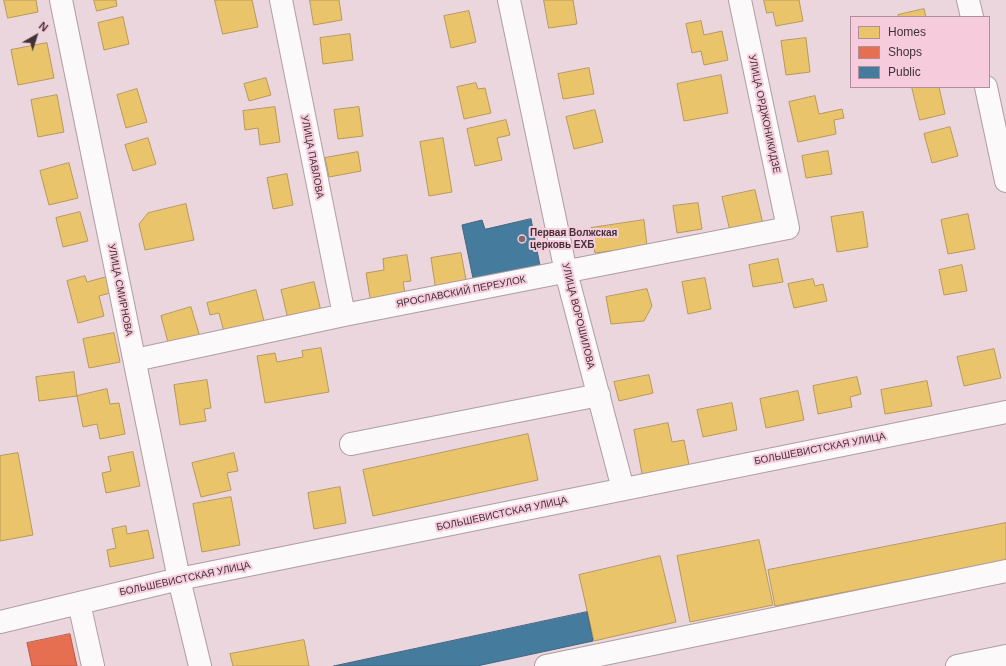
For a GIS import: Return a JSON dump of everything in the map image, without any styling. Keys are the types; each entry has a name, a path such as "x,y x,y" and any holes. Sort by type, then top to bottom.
{"street":[{"name":"УЛИЦА СМИРНОВА","path":"62,0 179,579 200,666"},
{"name":"УЛИЦА ПАВЛОВА","path":"281,0 344,315"},
{"name":"УЛИЦА ВОРОШИЛОВА","path":"509,0 566,272 623,489"},
{"name":"УЛИЦА ОРДЖОНИКИДЗЕ","path":"740,0 788,228"},
{"path":"968,0 972,16"},
{"path":"986,88 1006,181"},
{"name":"ЯРОСЛАВСКИЙ ПЕРЕУЛОК","path":"134,360 344,315 788,228"},
{"path":"351,444 599,395"},
{"name":"БОЛЬШЕВИСТСКАЯ УЛИЦА","path":"0,622 179,579 1006,412"},
{"path":"546,666 1006,571"},
{"path":"79,603 93,666"},
{"path":"957,666 1006,656"}],"building: Homes":[{"path":"4,0 36,0 38,12 8,18"},
{"path":"94,0 116,0 117,6 97,11"},
{"path":"215,0 252,0 258,27 223,34"},
{"path":"310,0 339,0 342,20 314,25"},
{"path":"544,0 573,0 577,24 549,28"},
{"path":"764,0 799,0 803,21 776,26 773,12 767,13"},
{"path":"924,9 926,16 898,16"},
{"path":"469,11 476,42 451,48 444,16"},
{"path":"123,17 129,44 104,50 98,23"},
{"path":"701,21 704,35 722,31 728,60 704,65 701,51 692,53 686,24"},
{"path":"350,34 353,60 323,64 320,38"},
{"path":"806,38 810,72 786,75 781,41"},
{"path":"47,43 54,78 18,85 11,50"},
{"path":"589,68 594,94 563,99 558,74"},
{"path":"721,75 728,113 684,121 677,84"},
{"path":"266,78 271,95 249,101 244,84"},
{"path":"476,83 478,89 485,88 491,113 464,119 457,87"},
{"path":"912,88 939,88 945,114 920,120"},
{"path":"137,89 147,122 126,128 117,95"},
{"path":"57,95 64,132 38,137 31,100"},
{"path":"815,96 819,114 842,109 844,118 834,120 836,134 798,142 789,102"},
{"path":"275,107 280,142 260,145 258,128 245,130 243,111"},
{"path":"359,107 363,136 338,139 334,110"},
{"path":"595,110 603,142 574,149 566,117"},
{"path":"506,120 510,135 497,138 502,160 475,166 467,129"},
{"path":"950,127 958,156 932,163 924,134"},
{"path":"148,138 156,164 133,171 125,145"},
{"path":"443,138 452,192 429,196 420,142"},
{"path":"828,151 832,174 806,178 802,156"},
{"path":"358,152 361,171 329,177 325,158"},
{"path":"69,163 78,198 49,205 40,171"},
{"path":"287,174 293,205 273,209 267,178"},
{"path":"755,190 763,224 730,231 722,197"},
{"path":"698,203 702,229 677,233 673,206"},
{"path":"186,204 194,240 145,250 139,224 148,213"},
{"path":"80,212 88,241 63,247 56,218"},
{"path":"863,212 868,247 837,252 831,217"},
{"path":"968,214 975,249 948,254 941,220"},
{"path":"644,220 647,246 595,253 591,228"},
{"path":"461,253 467,285 436,291 431,258"},
{"path":"407,255 411,281 403,282 406,299 371,304 366,273 384,270 383,259"},
{"path":"778,259 783,282 753,287 749,265"},
{"path":"962,265 967,291 944,295 939,270"},
{"path":"85,276 87,282 109,276 114,292 99,296 104,316 78,323 67,281"},
{"path":"705,278 711,309 688,314 682,282"},
{"path":"813,279 815,286 823,284 827,301 794,308 788,284"},
{"path":"314,282 321,311 288,319 281,290"},
{"path":"647,289 652,306 644,321 611,324 606,297"},
{"path":"256,290 264,321 224,332 219,313 210,315 207,303"},
{"path":"191,307 200,337 169,346 161,316"},
{"path":"114,333 120,362 89,368 83,339"},
{"path":"321,348 329,392 265,403 257,356 275,353 277,362 303,357 302,351"},
{"path":"994,349 1001,378 964,386 957,357"},
{"path":"74,372 77,396 39,401 36,377"},
{"path":"649,375 653,393 619,401 614,382"},
{"path":"857,377 861,394 850,397 852,407 818,414 813,386"},
{"path":"207,380 211,408 204,409 206,421 180,425 174,385"},
{"path":"927,381 932,406 885,414 881,390"},
{"path":"107,389 110,404 119,403 125,434 100,439 97,424 83,427 77,396"},
{"path":"798,391 804,420 766,428 760,399"},
{"path":"732,403 737,430 703,437 697,410"},
{"path":"668,423 672,442 684,440 689,465 642,474 634,430"},
{"path":"528,434 538,480 373,516 363,470"},
{"path":"133,452 140,486 106,493 102,473 111,471 108,457"},
{"path":"18,453 33,535 0,541 0,456"},
{"path":"234,453 238,471 227,473 231,490 201,497 192,463"},
{"path":"340,487 346,523 314,529 308,493"},
{"path":"231,497 240,545 202,552 193,504"},
{"path":"1006,523 1006,560 775,606 768,570"},
{"path":"126,526 127,534 148,530 154,558 110,567 107,550 116,548 112,529"},
{"path":"759,540 773,605 690,622 677,556"},
{"path":"660,556 676,622 594,641 579,575"},
{"path":"304,640 309,666 233,666 230,654"}],"building: Shops":[{"path":"70,634 77,666 32,666 27,643"}],"building: Public":[{"path":"531,219 542,276 475,288 462,225 482,220 485,229"},
{"path":"587,612 593,641 477,666 334,666"}],"place":[{"name":"Первая Волжская церковь ЕХБ","path":"522,239"}]}
